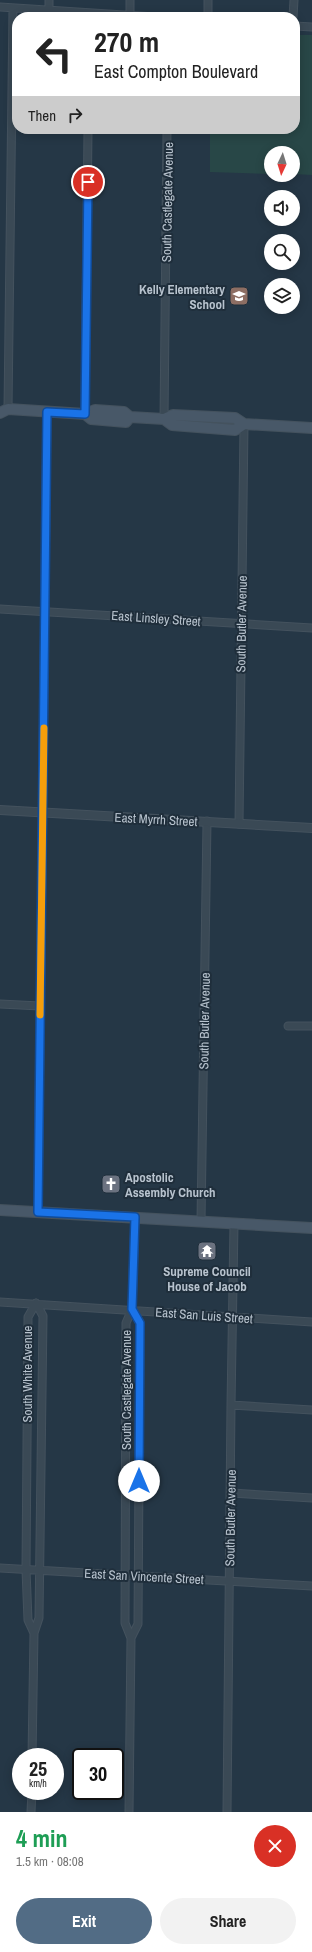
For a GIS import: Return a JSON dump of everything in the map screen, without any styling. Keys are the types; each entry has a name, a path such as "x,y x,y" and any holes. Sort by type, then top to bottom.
{"main road":[{"path":"3,409 85,414 95,410 124,412 130,417 164,419 172,425 235,430 244,424 312,428"},
{"path":"0,1210 312,1228"}],"street":[{"path":"49,11 50,0"},
{"path":"130,0 130,12"},
{"path":"208,0 208,12"},
{"path":"293,12 294,0"},
{"path":"0,8 59,12"},
{"path":"13,8 13,12"},
{"path":"300,26 312,27"},
{"path":"3,409 12,48"},
{"path":"85,414 88,134"},
{"name":"South Castlegate Avenue","path":"164,419 168,134"},
{"path":"38,1212 44,812 47,412"},
{"name":"South Butler Avenue","path":"238,824 244,424"},
{"name":"East Linsley Street","path":"0,609 312,628"},
{"name":"East Myrrh Street","path":"0,810 312,828"},
{"name":"South Butler Avenue","path":"201,1221 207,821"},
{"path":"0,1004 40,1006"},
{"path":"288,1026 312,1026"},
{"name":"South Castlegate Avenue","path":"129,1812 131,1638 125,1623 126,1323 132,1309 135,1217"},
{"name":"South Butler Avenue","path":"227,1812 231,1493 230,1405 234,1224"},
{"name":"East San Luis Street","path":"0,1302 132,1309 312,1322"},
{"name":"South White Avenue","path":"32,1748 34,1633 39,1618 43,1316 36,1304 28,1317 26,1570 28,1620 34,1633"},
{"name":"South Castlegate Avenue","path":"131,1638 138,1624 140,1323 132,1309"},
{"path":"230,1405 312,1410"},
{"path":"231,1493 312,1498"},
{"name":"East San Vincente Street","path":"0,1568 312,1586"},
{"path":"32,1800 32,1812"}],"green space":[{"path":"300,35 312,35 312,175 300,174 300,146 264,146 264,174 210,172 210,134 300,134"}],"slow traffic":[{"path":"40,1015 42,978 44,728"}],"place":[{"name":"Kelly Elementary School","path":"239,296"},
{"name":"Apostolic Assembly Church","path":"111,1184"},
{"name":"Supreme Council House of Jacob","path":"207,1251"}],"route":[{"path":"88,182 85,414 47,412 46,612 43,765 44,812 38,1212 135,1217 132,1309 140,1323 139,1481"}]}
